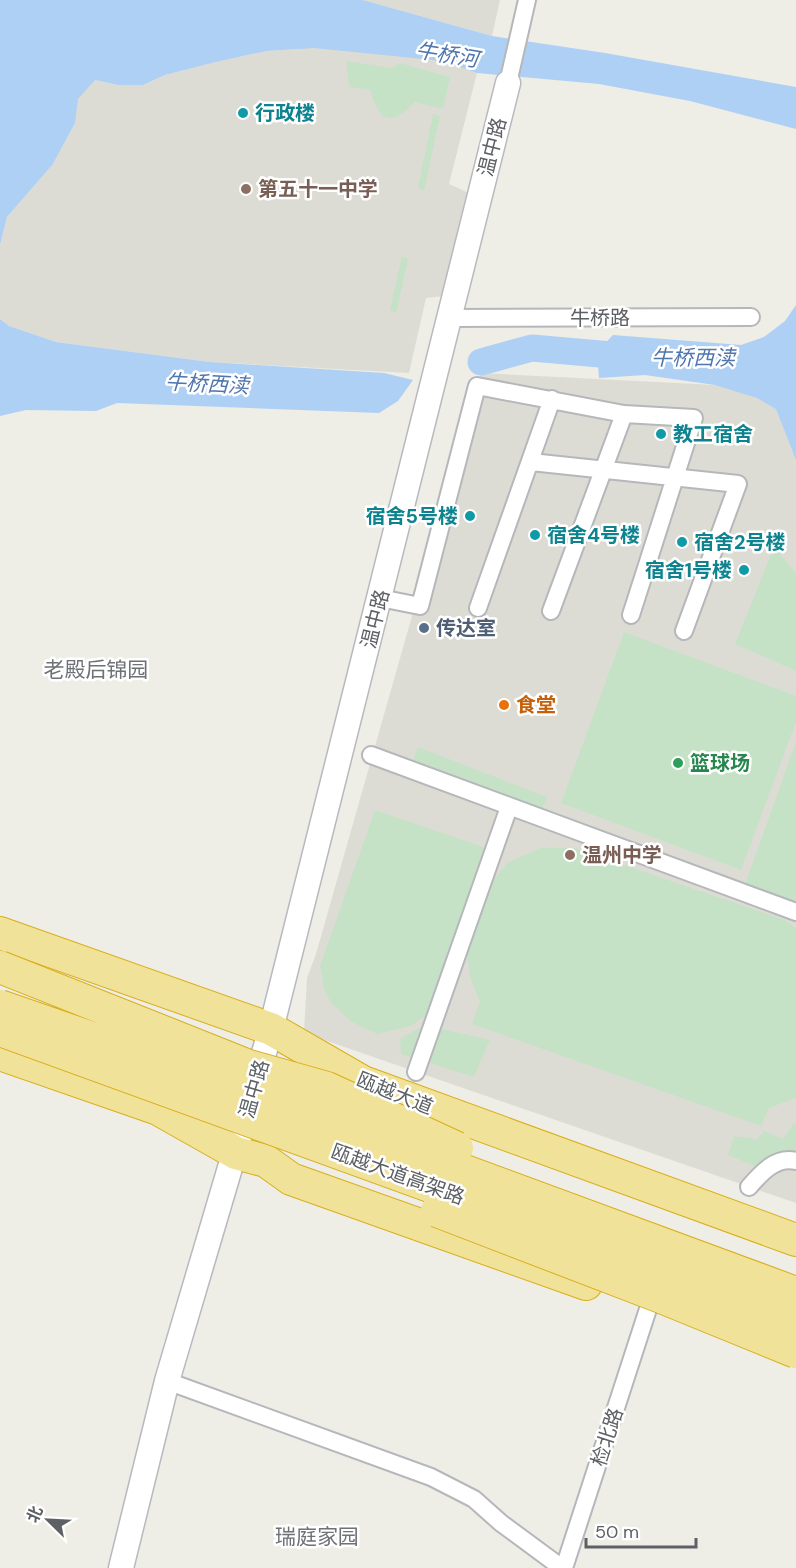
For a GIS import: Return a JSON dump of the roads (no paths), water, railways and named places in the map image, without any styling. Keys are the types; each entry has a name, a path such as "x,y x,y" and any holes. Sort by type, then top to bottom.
{"highway":[{"name":"瓯越大道","path":"0,933 271,1029 363,1082 796,1240"},
{"path":"0,967 249,1066 327,1088 538,1186 622,1229"},
{"name":"瓯越大道高架路","path":"0,1006 324,1119 796,1293"},
{"name":"瓯越大道高架路","path":"0,1030 796,1319"},
{"path":"0,1054 158,1109 236,1153 394,1195 650,1292 796,1352"},
{"path":"266,1161 291,1179 649,1306 778,1330 796,1337"}],"street":[{"path":"507,82 528,0"},
{"name":"温中路","path":"121,1568 167,1381 271,1029 507,82"},
{"name":"牛桥路","path":"449,318 751,318"},
{"path":"380,598 420,606 477,387 624,414 694,418 630,615"},
{"path":"478,608 552,399"},
{"path":"550,611 624,414"},
{"path":"531,462 738,484 684,632"},
{"path":"371,756 796,912"},
{"path":"416,1072 509,807"},
{"path":"749,1187 764,1169 788,1159 796,1161"},
{"name":"检北路","path":"563,1568 649,1306"},
{"path":"167,1381 431,1477 474,1499 501,1523 563,1568"}],"water":[{"name":"牛桥河","path":"0,0 363,0 492,36 605,53 796,87 796,129 690,101 599,84 477,73 443,61 314,48 267,51 165,75 143,85 118,85 95,80 78,99 75,123 53,164 7,217 0,245"},
{"path":"796,305 796,460 776,409 757,398 715,385 645,375 599,378 597,352 613,335 741,345 764,337 785,321"},
{"path":"0,319 9,326 56,342 210,362 384,373 413,380 398,401 379,413 117,403 96,411 26,410 0,416"}],"waterway":[{"name":"牛桥西渎","path":"481,362 532,348 634,357"}],"place":[{"name":"行政楼","path":"243,113"},
{"name":"第五十一中学","path":"246,189"},
{"name":"教工宿舍","path":"661,434"},
{"name":"宿舍5号楼","path":"470,516"},
{"name":"宿舍4号楼","path":"535,535"},
{"name":"宿舍2号楼","path":"682,542"},
{"name":"宿舍1号楼","path":"744,570"},
{"name":"传达室","path":"424,628"},
{"name":"食堂","path":"504,705"},
{"name":"篮球场","path":"678,763"},
{"name":"温州中学","path":"570,855"}],"district":[{"name":"老殿后锦园","path":"96,670"},
{"name":"瑞庭家园","path":"317,1537"}]}
